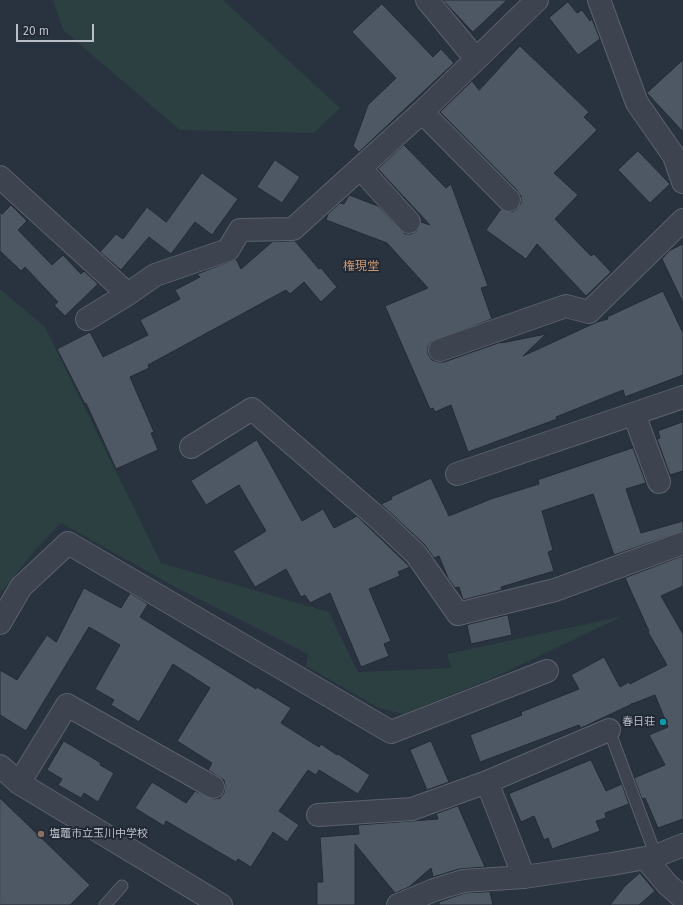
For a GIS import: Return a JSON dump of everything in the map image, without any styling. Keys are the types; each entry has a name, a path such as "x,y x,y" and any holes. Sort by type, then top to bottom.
{"street":[{"path":"427,0 476,59"},
{"path":"87,319 128,294 155,275 228,250 240,230 293,229 422,112 538,0"},
{"path":"599,0 637,103 674,156 683,182"},
{"path":"422,112 509,200"},
{"path":"360,168 408,222"},
{"path":"0,177 128,294"},
{"path":"440,350 566,306 589,312 683,220"},
{"path":"457,474 683,397"},
{"path":"191,447 252,410 379,519 416,554 458,614 555,590 683,543"},
{"path":"634,414 659,482"},
{"path":"0,623 21,587 68,543 391,732 547,671"},
{"path":"19,783 67,704 213,787"},
{"path":"318,815 412,808 487,782 609,730"},
{"path":"0,766 19,783 221,905"},
{"path":"487,782 524,877"},
{"path":"398,905 434,890 463,881 524,877 651,857 683,844"},
{"path":"651,857 668,886 683,898"}],"lane":[{"path":"609,730 651,857"},
{"path":"105,905 122,886"}],"shaded area":[{"path":"53,0 223,0 340,108 314,133 180,130 63,30"},
{"path":"0,289 45,327 161,563 329,612 358,672 451,668 447,654 623,616 495,677 403,714 379,708 306,666 308,654 177,588 61,523 36,549 0,594"}],"building":[{"path":"443,0 507,0 473,32"},
{"path":"568,2 577,13 582,10 590,21 592,19 600,39 578,55 549,18"},
{"path":"382,4 433,57 441,49 454,63 359,152 353,146 368,105 396,78 352,32"},
{"path":"520,46 589,112 584,117 597,130 554,173 578,195 555,219 591,256 594,254 611,272 586,296 537,244 526,259 486,230 501,209 512,212 517,209 521,203 521,196 516,189 440,112 472,81 479,90"},
{"path":"683,60 683,132 647,93"},
{"path":"404,145 446,188 451,184 488,286 481,288 492,319 431,342 428,347 428,354 432,360 444,362 501,342 546,334 523,356 597,322 608,319 607,317 663,291 683,333 683,375 625,397 623,390 556,417 557,419 468,452 451,405 435,412 433,408 430,409 385,306 428,288 387,243 326,220 328,214 340,203 344,204 349,195 378,206 405,234 411,234 417,231 421,222 430,225 378,169"},
{"path":"638,151 670,184 650,203 618,170"},
{"path":"275,160 300,177 282,203 257,187"},
{"path":"202,173 238,199 212,235 195,222 171,254 149,237 121,270 100,252 116,234 123,239 147,207 166,222"},
{"path":"11,205 27,221 18,230 52,265 63,255 81,274 84,271 98,284 65,316 54,305 58,302 25,267 21,271 0,251 0,212 2,214"},
{"path":"295,241 337,287 321,302 304,282 290,294 286,290 148,365 149,368 130,377 154,432 151,433 158,450 116,469 86,403 85,404 57,349 90,332 103,357 148,335 140,320 180,299 175,290 200,277 197,274 236,259 241,269 272,242"},
{"path":"683,244 683,303 662,259 669,251"},
{"path":"683,422 683,471 670,475 657,439 660,438 658,431"},
{"path":"257,440 302,521 323,509 334,528 357,516 410,567 398,572 400,576 369,589 391,641 384,644 389,656 361,667 330,593 310,603 305,595 301,597 286,569 255,587 233,551 266,531 239,485 206,505 191,481"},
{"path":"633,448 646,483 626,489 641,533 683,521 683,531 614,555 593,494 542,511 553,550 548,552 554,571 501,587 502,590 463,600 459,587 455,588 448,578 439,556 434,558 425,545 381,504 392,499 391,497 431,478 449,516 491,499 539,484 538,480"},
{"path":"683,556 683,586 661,596 683,634 683,819 658,828 645,798 642,799 634,778 665,765 649,735 668,727 655,695 632,703 581,728 579,725 480,762 470,735 522,715 521,712 579,689 571,675 604,657 620,687 629,682 630,684 667,665 648,632 649,631 625,578"},
{"path":"84,588 121,608 130,593 148,604 140,617 256,689 257,687 291,708 281,723 319,747 321,744 370,775 358,794 319,770 316,775 308,770 279,811 299,825 287,842 273,832 251,867 238,859 236,862 166,821 164,826 135,808 152,782 186,803 195,791 213,799 220,798 224,793 224,780 208,770 212,763 177,741 210,688 173,664 139,722 111,705 114,700 95,689 120,645 89,627 26,731 0,715 0,670 17,680 47,635 56,642"},
{"path":"508,615 512,635 471,644 467,625"},
{"path":"64,741 101,763 100,765 114,773 98,802 84,793 81,798 58,785 62,779 47,770"},
{"path":"431,741 449,782 427,790 410,750"},
{"path":"591,760 606,791 622,784 629,804 605,813 606,818 596,821 600,831 552,849 548,838 544,840 534,816 521,822 509,794"},
{"path":"0,798 90,885 70,905 0,905"},
{"path":"458,806 485,867 459,869 433,877 431,868 409,887 395,893 355,844 355,905 317,905 317,882 323,882 320,837 359,834 358,825 438,819 436,814"},
{"path":"640,873 655,891 639,905 610,905 625,886"},
{"path":"490,892 493,905 439,905 439,902 465,893"}],"place":[{"name":"春日荘","path":"663,722"},
{"name":"塩竈市立玉川中学校","path":"41,834"}],"district":[{"name":"権現堂","path":"361,267"}]}
